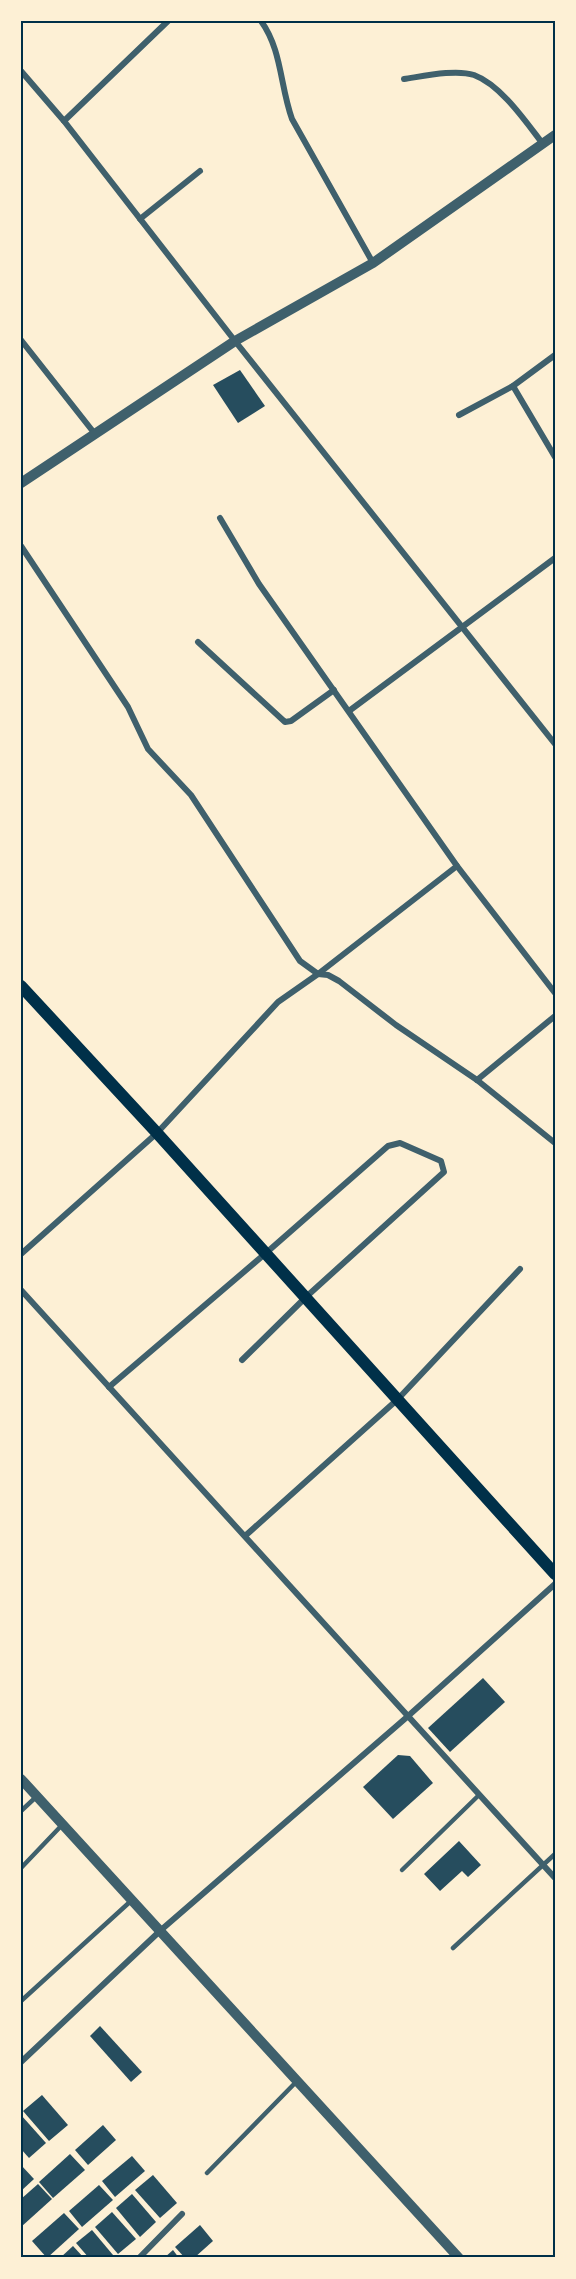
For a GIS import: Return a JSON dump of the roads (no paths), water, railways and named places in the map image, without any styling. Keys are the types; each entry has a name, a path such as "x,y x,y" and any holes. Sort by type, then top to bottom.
{"main road":[{"path":"21,986 158,1133 555,1574"}],"street":[{"path":"64,121 168,21"},
{"path":"261,21 279,57 285,101 292,119 373,263"},
{"path":"21,71 64,121 235,341 555,744"},
{"path":"404,79 446,73 473,75 505,98 543,144"},
{"path":"21,483 235,341 373,263 555,135"},
{"path":"140,219 200,171"},
{"path":"21,340 95,435"},
{"path":"459,415 513,386 555,355"},
{"path":"513,386 555,457"},
{"path":"220,518 259,584 457,866 555,993"},
{"path":"21,546 128,707 148,749 188,790 298,958 318,974 328,975 339,981 396,1025 477,1080 555,1143"},
{"path":"349,711 555,558"},
{"path":"198,642 285,722 291,721 334,690"},
{"path":"21,1254 158,1133 278,1002 318,974 457,866"},
{"path":"477,1080 555,1016"},
{"path":"109,1387 394,1143 400,1143 441,1161 444,1172 306,1297 242,1360"},
{"path":"244,1536 398,1399 520,1269"},
{"path":"21,1290 555,1878"},
{"path":"21,2062 161,1930 407,1717 555,1584"},
{"path":"21,1779 459,2258"},
{"path":"139,2258 183,2214"}],"lane":[{"path":"402,1870 479,1795"},
{"path":"21,1811 36,1797"},
{"path":"21,1868 62,1825"},
{"path":"453,1948 555,1854"},
{"path":"21,2001 132,1900"},
{"path":"207,2173 298,2080"}]}
